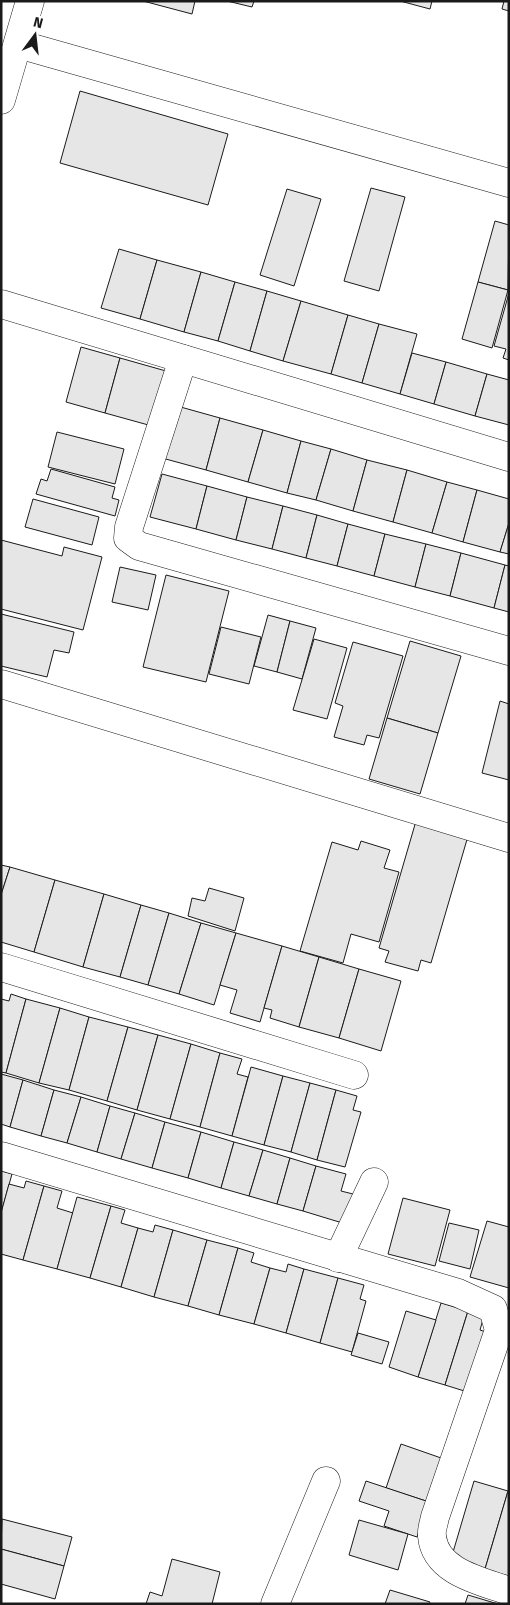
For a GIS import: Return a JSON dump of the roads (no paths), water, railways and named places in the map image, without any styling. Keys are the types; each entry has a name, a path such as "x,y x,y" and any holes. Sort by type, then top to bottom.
{"street":[{"path":"1,100 30,1"},
{"path":"18,44 509,184"},
{"path":"1,304 509,457"},
{"path":"183,359 129,527 128,538 139,546 509,651"},
{"path":"1,684 509,838"},
{"path":"1,967 354,1076"},
{"path":"1,1156 458,1293 493,1309 499,1330 435,1517 432,1535 436,1551 459,1574 509,1591"},
{"path":"338,1258 374,1182"},
{"path":"275,1604 326,1481"}]}
